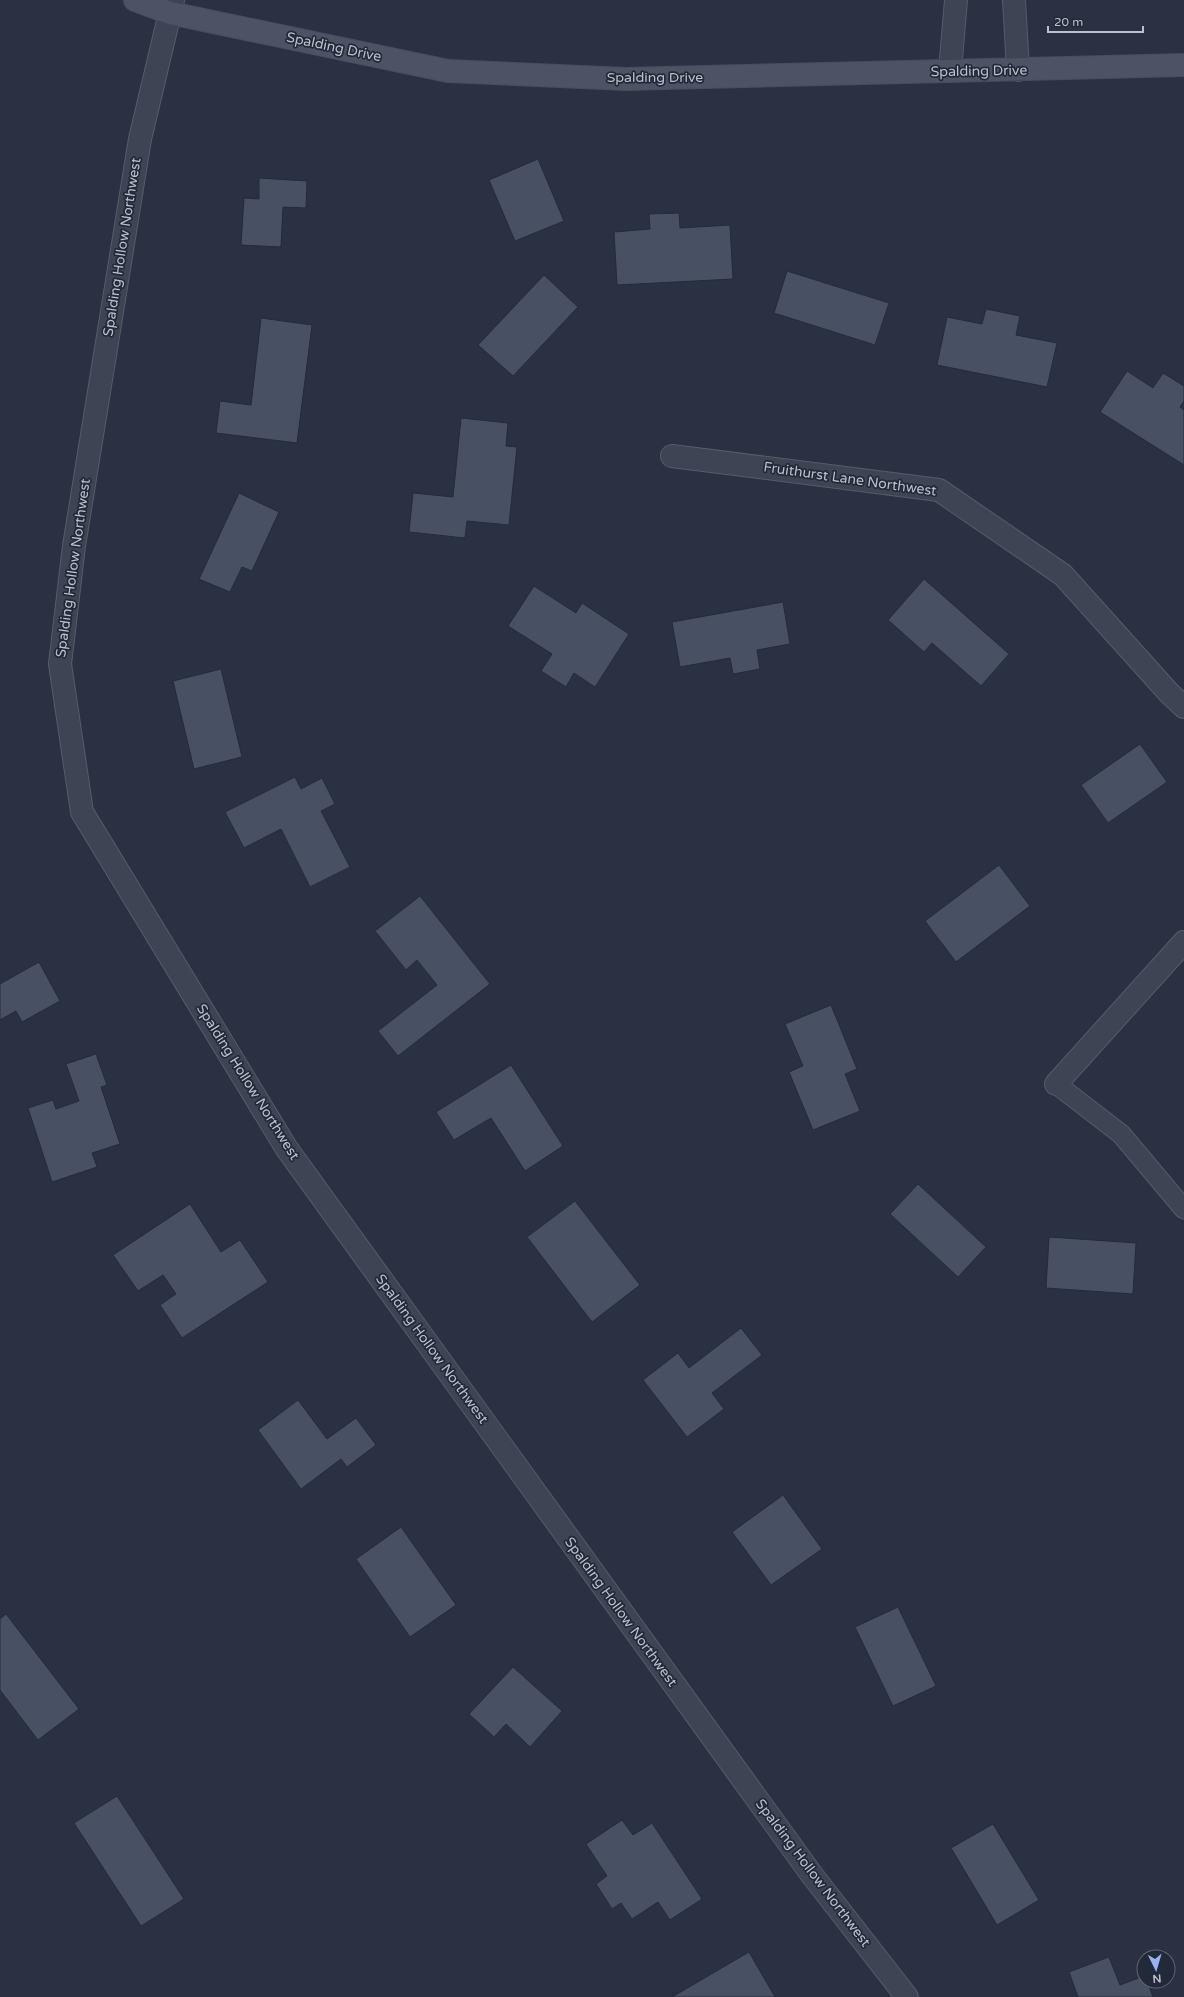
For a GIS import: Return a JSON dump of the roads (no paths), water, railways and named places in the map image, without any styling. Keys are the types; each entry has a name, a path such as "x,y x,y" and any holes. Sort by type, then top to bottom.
{"main road":[{"name":"Spalding Drive","path":"135,0 171,6 448,71 626,79 1184,65"}],"street":[{"path":"950,72 956,0"},
{"path":"1014,0 1018,70"},
{"name":"Spalding Hollow Northwest","path":"171,6 140,139 130,192 74,546 60,664 82,812 287,1149 812,1875 907,1997"},
{"name":"Fruithurst Lane Northwest","path":"672,456 939,490 1063,575 1169,693 1184,707"},
{"path":"1056,1084 1184,942"}],"lane":[{"path":"1056,1084 1121,1134 1184,1209"}]}
